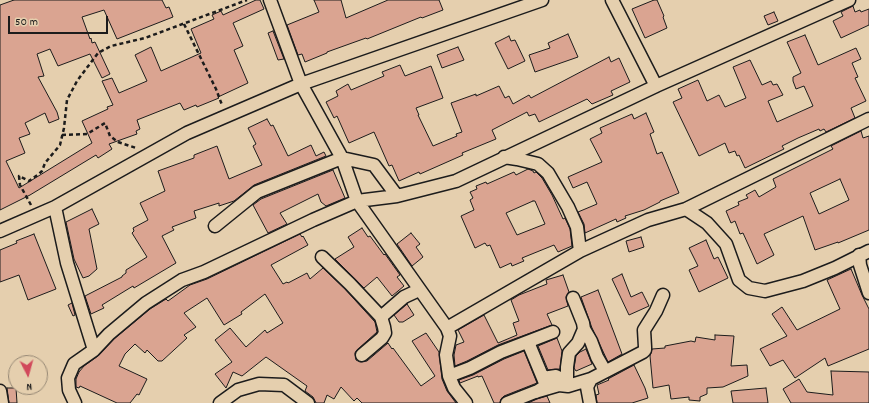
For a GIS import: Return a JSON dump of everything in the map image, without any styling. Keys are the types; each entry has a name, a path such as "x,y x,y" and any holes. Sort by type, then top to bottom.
{"street":[{"path":"270,0 301,84 342,158 357,201 447,328 450,336 446,355 449,376 454,388 466,403"},
{"path":"0,231 55,207 187,133 301,84 542,0"},
{"path":"612,0 656,86"},
{"path":"75,403 69,390 68,378 74,364 94,350 109,334 146,303 182,280 204,272 313,220 357,201 396,196 456,181 656,86 849,0"},
{"path":"447,328 580,250 648,220 686,209 869,119"},
{"path":"504,157 538,164 548,174 568,207 577,227 580,250"},
{"path":"215,226 257,192 342,158 374,165 396,196"},
{"path":"55,207 67,263 94,350"},
{"path":"686,209 707,222 726,244 739,280 749,288 765,291 803,281 835,268 864,253"},
{"path":"864,253 860,265 869,293"},
{"path":"322,257 381,317 384,327 382,338 362,355"},
{"path":"381,317 404,297 419,290"},
{"path":"507,403 535,392 559,385 568,386 591,379 618,366 645,350 644,330 656,311 663,295"},
{"path":"573,298 584,329 605,371"},
{"path":"568,386 567,366 569,353 578,343 584,329"},
{"path":"449,376 470,368 501,352 553,332"},
{"path":"528,342 545,385 535,392"},
{"path":"543,378 556,376 568,386"},
{"path":"590,403 587,387 591,379"},
{"path":"220,403 238,390 259,384 284,385 308,403"},
{"path":"0,391 2,403"}],"path":[{"path":"37,215 20,185 19,176 29,180 42,171 45,163 60,145 64,128 67,100 77,81 98,53 111,46 145,38 247,0"},
{"path":"184,24 216,89 225,117"},
{"path":"62,135 87,134 105,122 110,136 118,142 150,154"}],"building":[{"path":"14,0 162,0 166,8 169,7 173,17 117,39 104,10 82,17 90,39 91,38 92,43 95,42 110,74 102,78 90,54 58,66 50,49 37,54 44,76 38,77 57,112 59,119 49,123 45,113 25,123 30,134 19,138 25,153 6,161 19,188 92,143 82,121 108,109 107,107 113,105 102,81 112,78 119,93 147,81 135,55 151,47 161,71 201,53 191,29 214,19 212,15 221,11 223,15 256,0 260,0 264,9 233,23 243,46 234,50 248,83 218,97 219,98 197,107 196,105 184,110 180,103 137,120 140,129 136,131 137,134 109,144 112,149 98,158 96,155 30,195 0,210 0,5"},
{"path":"314,0 341,0 346,18 388,0 439,0 443,10 422,18 421,17 367,39 366,38 327,52 305,62 302,54 298,55 287,25 319,12"},
{"path":"657,0 664,16 663,17 667,28 645,38 632,9"},
{"path":"853,6 855,12 860,10 861,12 869,9 869,25 841,38 833,21 843,16 841,12"},
{"path":"774,12 778,21 768,25 764,16"},
{"path":"273,31 284,59 278,60 268,33"},
{"path":"568,34 578,57 535,72 529,55 550,48 548,43"},
{"path":"805,35 818,65 856,48 861,59 852,63 858,77 855,78 866,101 851,108 855,118 826,132 824,129 820,131 819,129 798,138 782,146 784,149 745,168 739,155 737,156 735,151 729,153 725,143 699,156 673,102 682,98 678,89 698,80 707,101 719,95 725,107 746,98 733,67 750,60 762,85 771,81 773,85 777,84 783,95 768,101 777,122 813,106 804,86 796,89 793,77 801,73 787,42"},
{"path":"509,36 511,41 515,40 525,61 508,69 495,43"},
{"path":"458,47 464,60 442,68 437,55"},
{"path":"609,57 611,62 619,58 630,82 611,91 613,95 592,104 587,99 539,122 535,114 529,116 527,112 492,130 496,139 462,153 463,155 420,174 419,172 399,181 392,165 389,166 374,132 349,143 337,116 334,118 326,102 338,96 336,91 348,84 351,90 384,76 382,72 400,65 405,76 431,66 443,98 416,108 433,146 457,136 456,134 462,132 451,103 476,94 476,96 499,86 505,98 509,96 513,104 529,95 531,98"},
{"path":"646,113 654,132 650,134 657,154 662,152 679,193 644,210 625,216 626,218 617,222 616,219 585,233 584,224 578,212 597,204 587,182 573,188 568,177 602,162 590,139 602,133 600,128 632,114 634,119"},
{"path":"267,119 271,126 273,125 288,156 311,145 316,156 324,152 326,156 254,185 234,201 219,206 219,203 194,211 196,218 172,227 174,230 162,236 176,263 134,288 133,286 102,305 104,308 91,314 85,296 122,277 126,273 126,270 147,257 132,233 134,231 133,228 148,220 140,203 165,191 158,171 194,158 194,155 217,146 229,179 262,165 253,146 256,144 248,128"},
{"path":"861,131 863,138 869,136 869,230 838,243 815,250 803,216 764,234 774,255 757,264 743,233 740,234 735,221 731,223 726,211 739,205 738,202 748,198 746,195 755,190 759,197 776,187 773,179 833,149 831,146","holes":["840,179 849,200 819,214 810,193"]},
{"path":"528,169 534,173 536,172 542,178 563,219 565,218 570,229 572,246 558,252 554,245 522,258 524,261 512,266 511,263 500,268 490,245 487,246 485,243 475,248 461,216 474,210 470,200 473,198 470,192 477,189 476,186 486,182 487,184 514,172 516,175","holes":["535,201 545,224 517,235 506,213"]},
{"path":"333,170 345,198 326,206 321,202 318,194 280,213 287,224 268,233 253,205 261,199"},
{"path":"92,209 99,224 89,229 97,269 89,276 83,278 74,259 66,222"},
{"path":"362,228 368,237 370,236 384,255 385,254 400,275 397,277 404,286 392,296 377,277 364,288 335,259 354,247 348,237"},
{"path":"411,233 420,244 416,247 423,257 412,266 397,244"},
{"path":"34,234 56,289 28,300 19,275 0,282 0,250 17,243 16,241"},
{"path":"300,234 302,237 303,236 308,245 271,265 283,284 307,273 310,279 323,268 345,289 375,322 377,332 357,350 355,353 356,360 360,362 367,361 388,343 421,386 435,376 412,341 426,333 439,352 442,379 447,391 456,403 362,403 357,398 354,401 341,387 334,399 327,395 324,403 316,403 313,397 305,391 307,386 266,357 242,376 233,372 226,388 215,374 232,362 215,340 230,328 246,347 265,330 267,333 283,323 265,294 241,312 242,314 224,325 207,298 184,313 196,327 184,335 187,338 162,361 158,361 147,350 145,353 135,344 125,354 119,366 147,379 139,395 137,394 130,403 117,403 80,386 79,388 76,387 76,379 84,366 98,356 114,339 150,309 166,299 168,301 190,285 207,279"},
{"path":"641,237 644,247 629,252 626,241"},
{"path":"706,240 714,259 718,257 728,278 699,292 689,270 698,266 689,248"},
{"path":"851,269 869,309 869,349 828,366 825,358 795,378 783,360 770,366 760,349 787,336 772,314 782,307 797,330 840,309 827,280"},
{"path":"622,274 631,297 642,292 649,306 629,315 612,279"},
{"path":"563,275 569,292 566,297 568,306 547,314 552,325 498,345 455,366 454,355 456,345 464,342 458,330 484,315 498,343 517,335 513,323 519,321 511,300 519,295 547,284 546,280"},
{"path":"598,290 622,354 608,362 592,328 581,297"},
{"path":"72,303 75,315 73,316 68,305"},
{"path":"407,304 414,315 403,322 399,322 394,315"},
{"path":"715,335 734,336 731,366 747,365 748,376 723,387 707,388 707,394 700,397 700,401 689,400 689,397 671,399 669,385 653,388 650,356 652,349 665,348 665,346 691,341 695,342 696,337 715,340"},
{"path":"557,338 562,351 560,369 548,370 538,346"},
{"path":"586,349 592,364 576,371 574,368 576,356"},
{"path":"524,351 537,383 504,396 500,403 494,403 482,376 478,376 460,383 459,380"},
{"path":"634,365 648,398 632,403 597,403 596,395 599,394 597,385 609,380 608,379"},
{"path":"831,371 869,372 869,403 791,403 783,389 799,379 807,392 833,395"},
{"path":"7,388 8,395 16,395 17,403 9,403"},
{"path":"766,388 768,403 733,403 731,391"},
{"path":"547,396 550,403 528,403 537,399"}]}
